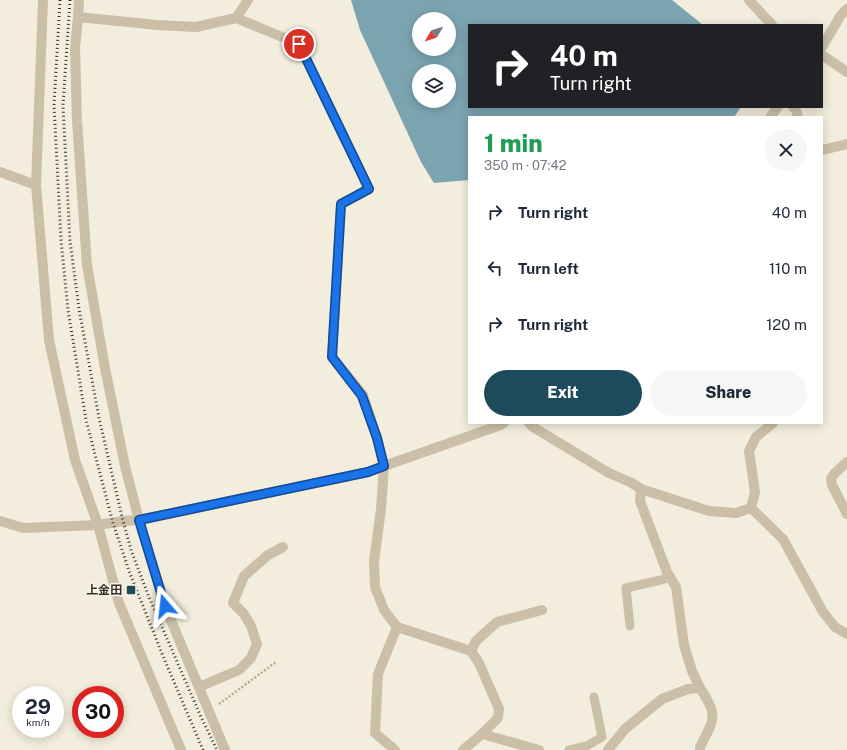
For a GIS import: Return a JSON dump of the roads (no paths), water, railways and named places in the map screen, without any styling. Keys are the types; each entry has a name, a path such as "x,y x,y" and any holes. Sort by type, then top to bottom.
{"street":[{"path":"43,0 36,185 49,340 75,460 98,525 119,603 181,750"},
{"path":"80,0 75,48 77,121 86,266 105,368 124,459 139,520 165,606 225,750"},
{"path":"236,18 248,0"},
{"path":"749,0 771,24"},
{"path":"823,45 847,9"},
{"path":"78,17 196,27 236,18 299,44 369,189 341,204 332,357 362,396 377,438 384,466 381,509 374,561 374,587 384,610 397,626 471,651 479,663 498,709 498,718 463,750"},
{"path":"823,56 847,72"},
{"path":"771,116 777,108"},
{"path":"823,150 847,144"},
{"path":"0,172 36,185"},
{"path":"0,521 23,528 98,525 139,520 368,472 502,424"},
{"path":"530,424 608,473 632,483 641,489 709,511 736,513 751,508"},
{"path":"751,508 755,492 749,451 756,437 772,424"},
{"path":"847,462 834,474 831,479 832,485 847,514"},
{"path":"641,489 640,501 667,572 676,586 684,645 692,671 700,688 708,699 713,712 712,723 700,747 700,750"},
{"path":"751,508 783,539 823,612 835,627 847,634"},
{"path":"199,688 239,670 251,658 257,644 251,626 244,614 233,603 244,576 268,554 283,547"},
{"path":"471,651 476,641 497,622 542,610"},
{"path":"395,750 376,733 378,674 397,626"},
{"path":"608,750 625,729 662,699 688,689 700,688"},
{"path":"482,734 539,750"}],"lane":[{"path":"630,626 626,588 670,577"},
{"path":"568,750 587,746 602,737 594,698"}],"water":[{"path":"351,0 672,0 702,24 468,24 468,108 740,108 735,116 468,116 468,180 434,183 421,162 360,30"}],"railway":[{"path":"60,0 54,105 61,240 68,310 86,420 113,523 129,571 203,750"},
{"path":"70,0 63,106 70,241 79,309 99,418 132,553 149,597 201,717 217,750"}],"place":[{"name":"上金田","path":"131,590"}]}
